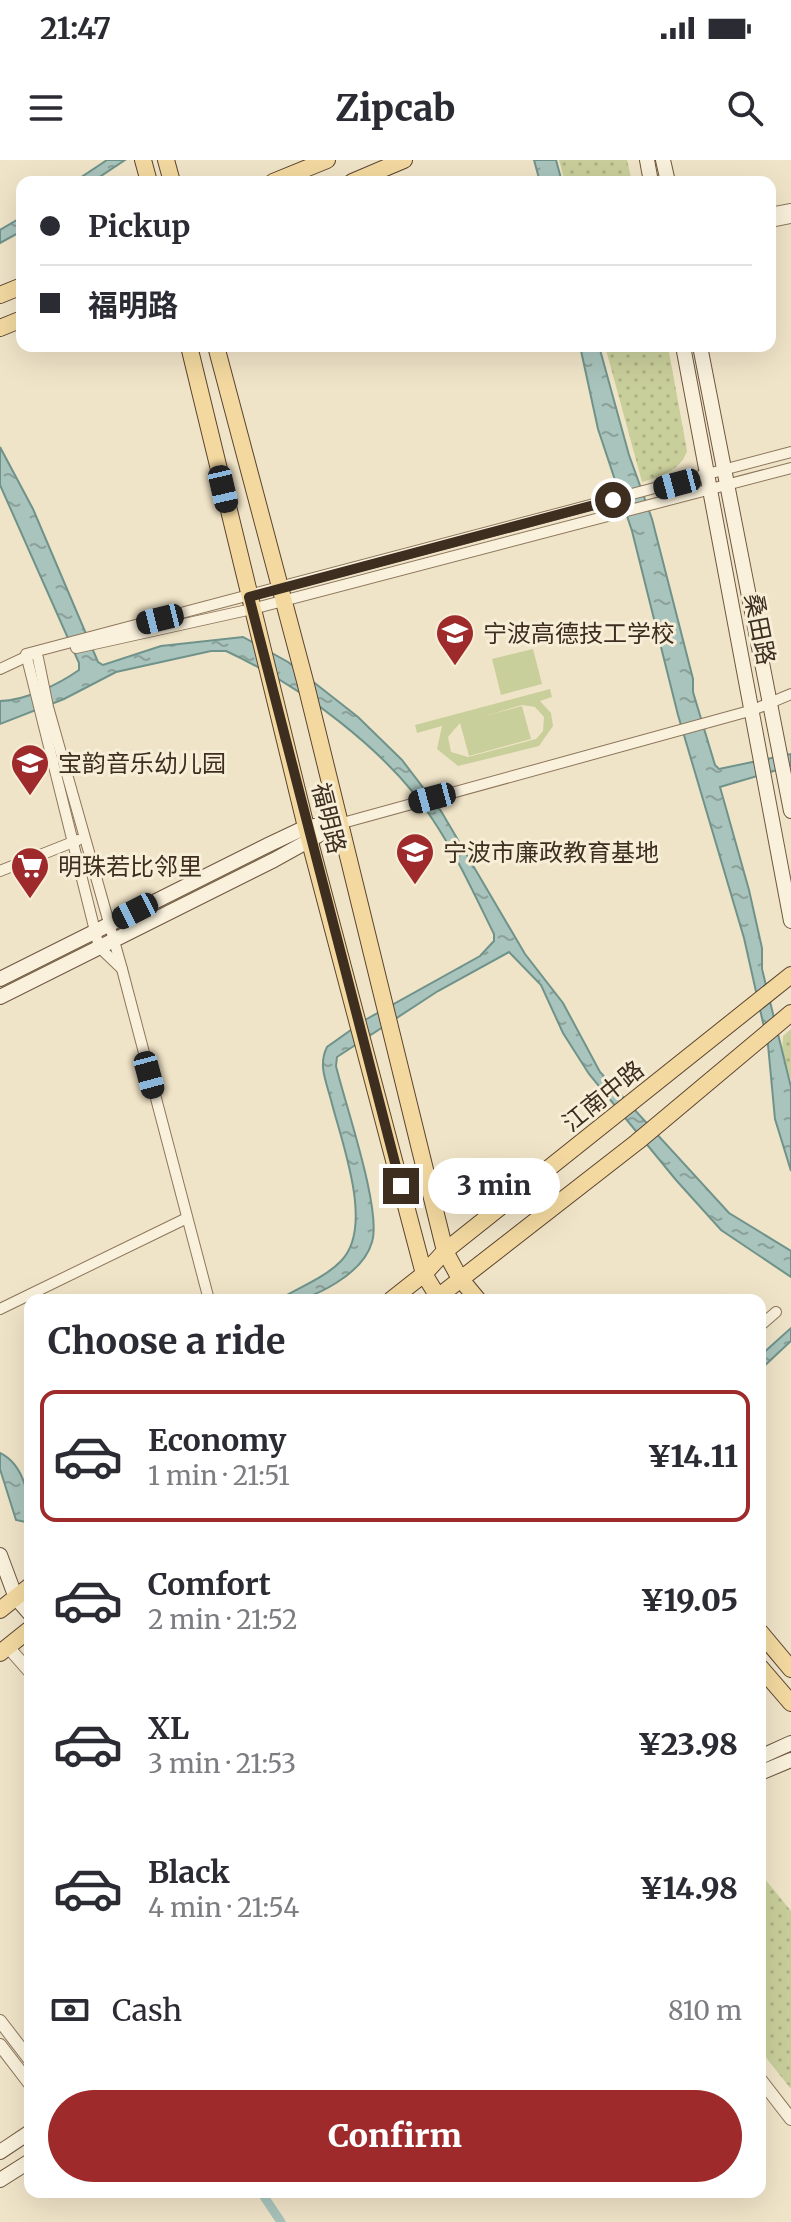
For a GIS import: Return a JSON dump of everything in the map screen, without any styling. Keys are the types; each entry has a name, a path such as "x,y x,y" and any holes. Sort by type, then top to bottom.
{"main road":[{"path":"288,176 327,160"},
{"path":"366,176 404,160"},
{"name":"福明路","path":"190,352 250,603 356,1020 424,1274 434,1294"},
{"name":"福明路","path":"218,352 283,594 445,1251 459,1277 473,1294"},
{"name":"桑田路","path":"684,352 791,921"},
{"name":"桑田路","path":"701,352 791,811"},
{"path":"0,979 102,928 308,834 339,824"},
{"path":"0,997 106,944 308,834"},
{"name":"江南中路","path":"399,1294 424,1274 445,1251 615,1119 791,975"},
{"path":"442,1294 459,1277 637,1142 785,1018"},
{"path":"0,1555 16,1598 24,1607"},
{"path":"0,1610 24,1591"},
{"path":"3,1646 24,1633"},
{"path":"766,1639 791,1669"},
{"path":"766,1674 791,1703"},
{"path":"766,1754 791,1743"},
{"path":"766,1770 791,1760"},
{"path":"0,2152 24,2136"},
{"path":"0,2180 24,2165"}],"street":[{"path":"726,478 791,452"},
{"path":"0,669 26,654 250,603 613,500 791,468"},
{"path":"283,594 617,514 651,505 709,482"},
{"path":"26,654 38,658 68,646"},
{"path":"26,654 36,676 73,842 102,928"},
{"path":"36,676 38,658"},
{"path":"339,824 753,710 791,694"},
{"path":"44,709 84,837 106,944 122,969 207,1294"},
{"path":"0,871 84,837"},
{"path":"31,1294 187,1218"},
{"path":"0,1309 24,1297"},
{"path":"766,1321 776,1312"},
{"path":"3,1646 24,1666"},
{"path":"0,2021 24,2052"},
{"path":"2,2048 24,2077"},
{"path":"766,2087 791,2119"}],"green space":[{"path":"559,160 627,160 631,176 563,176"},
{"path":"607,352 669,352 687,451 675,468 642,482"},
{"path":"533,649 542,684 501,695 492,659"},
{"path":"550,689 552,697 540,701 551,713 553,726 539,746 458,766 437,749 442,726 417,733 415,725","holes":["522,705 535,707 544,717 543,731 536,739 468,757 451,752 448,737 460,723 469,756 531,739 522,706 488,715"]},
{"path":"791,1029 791,1080 782,1050 783,1036"},
{"path":"766,1880 791,1911 791,2089 766,2058"}],"water":[{"path":"107,160 125,160 101,176 83,176"},
{"path":"534,160 556,160 560,176 538,176"},
{"path":"16,221 16,234 0,243 0,230"},
{"path":"581,352 601,352 629,455 652,519 693,679 693,692 715,765 719,769 791,754 791,766 720,787 749,890 762,948 762,969 791,1087 791,1171 775,1119 768,1045 744,938 678,715 632,531 598,429"},
{"path":"0,447 33,509 98,662 103,665 161,646 243,637 288,662 358,717 402,760 441,811 525,954 563,1003 600,1072 729,1213 791,1251 791,1277 721,1230 676,1180 589,1074 563,1033 541,985 509,952 438,991 337,1057 336,1066 372,1206 372,1242 358,1266 336,1283 314,1294 289,1294 341,1261 351,1246 355,1227 348,1160 324,1073 323,1060 327,1047 365,1020 480,956 494,941 494,934 442,834 393,770 368,745 312,701 226,651 211,651 116,672 64,699 0,724 0,701 31,695 52,686 79,670 79,663 0,485"},
{"path":"791,1328 791,1341 766,1364 766,1351"},
{"path":"0,1453 20,1474 24,1484 24,1522 16,1520 0,1469"}],"waterway":[{"path":"265,2198 281,2222"}],"place":[{"name":"宁波高德技工学校","path":"455,667"},
{"name":"宝韵音乐幼儿园","path":"30,797"},
{"name":"宁波市廉政教育基地","path":"415,886"},
{"name":"明珠若比邻里","path":"30,900"}],"route":[{"path":"401,1186 309,841 249,597 613,500"}]}
